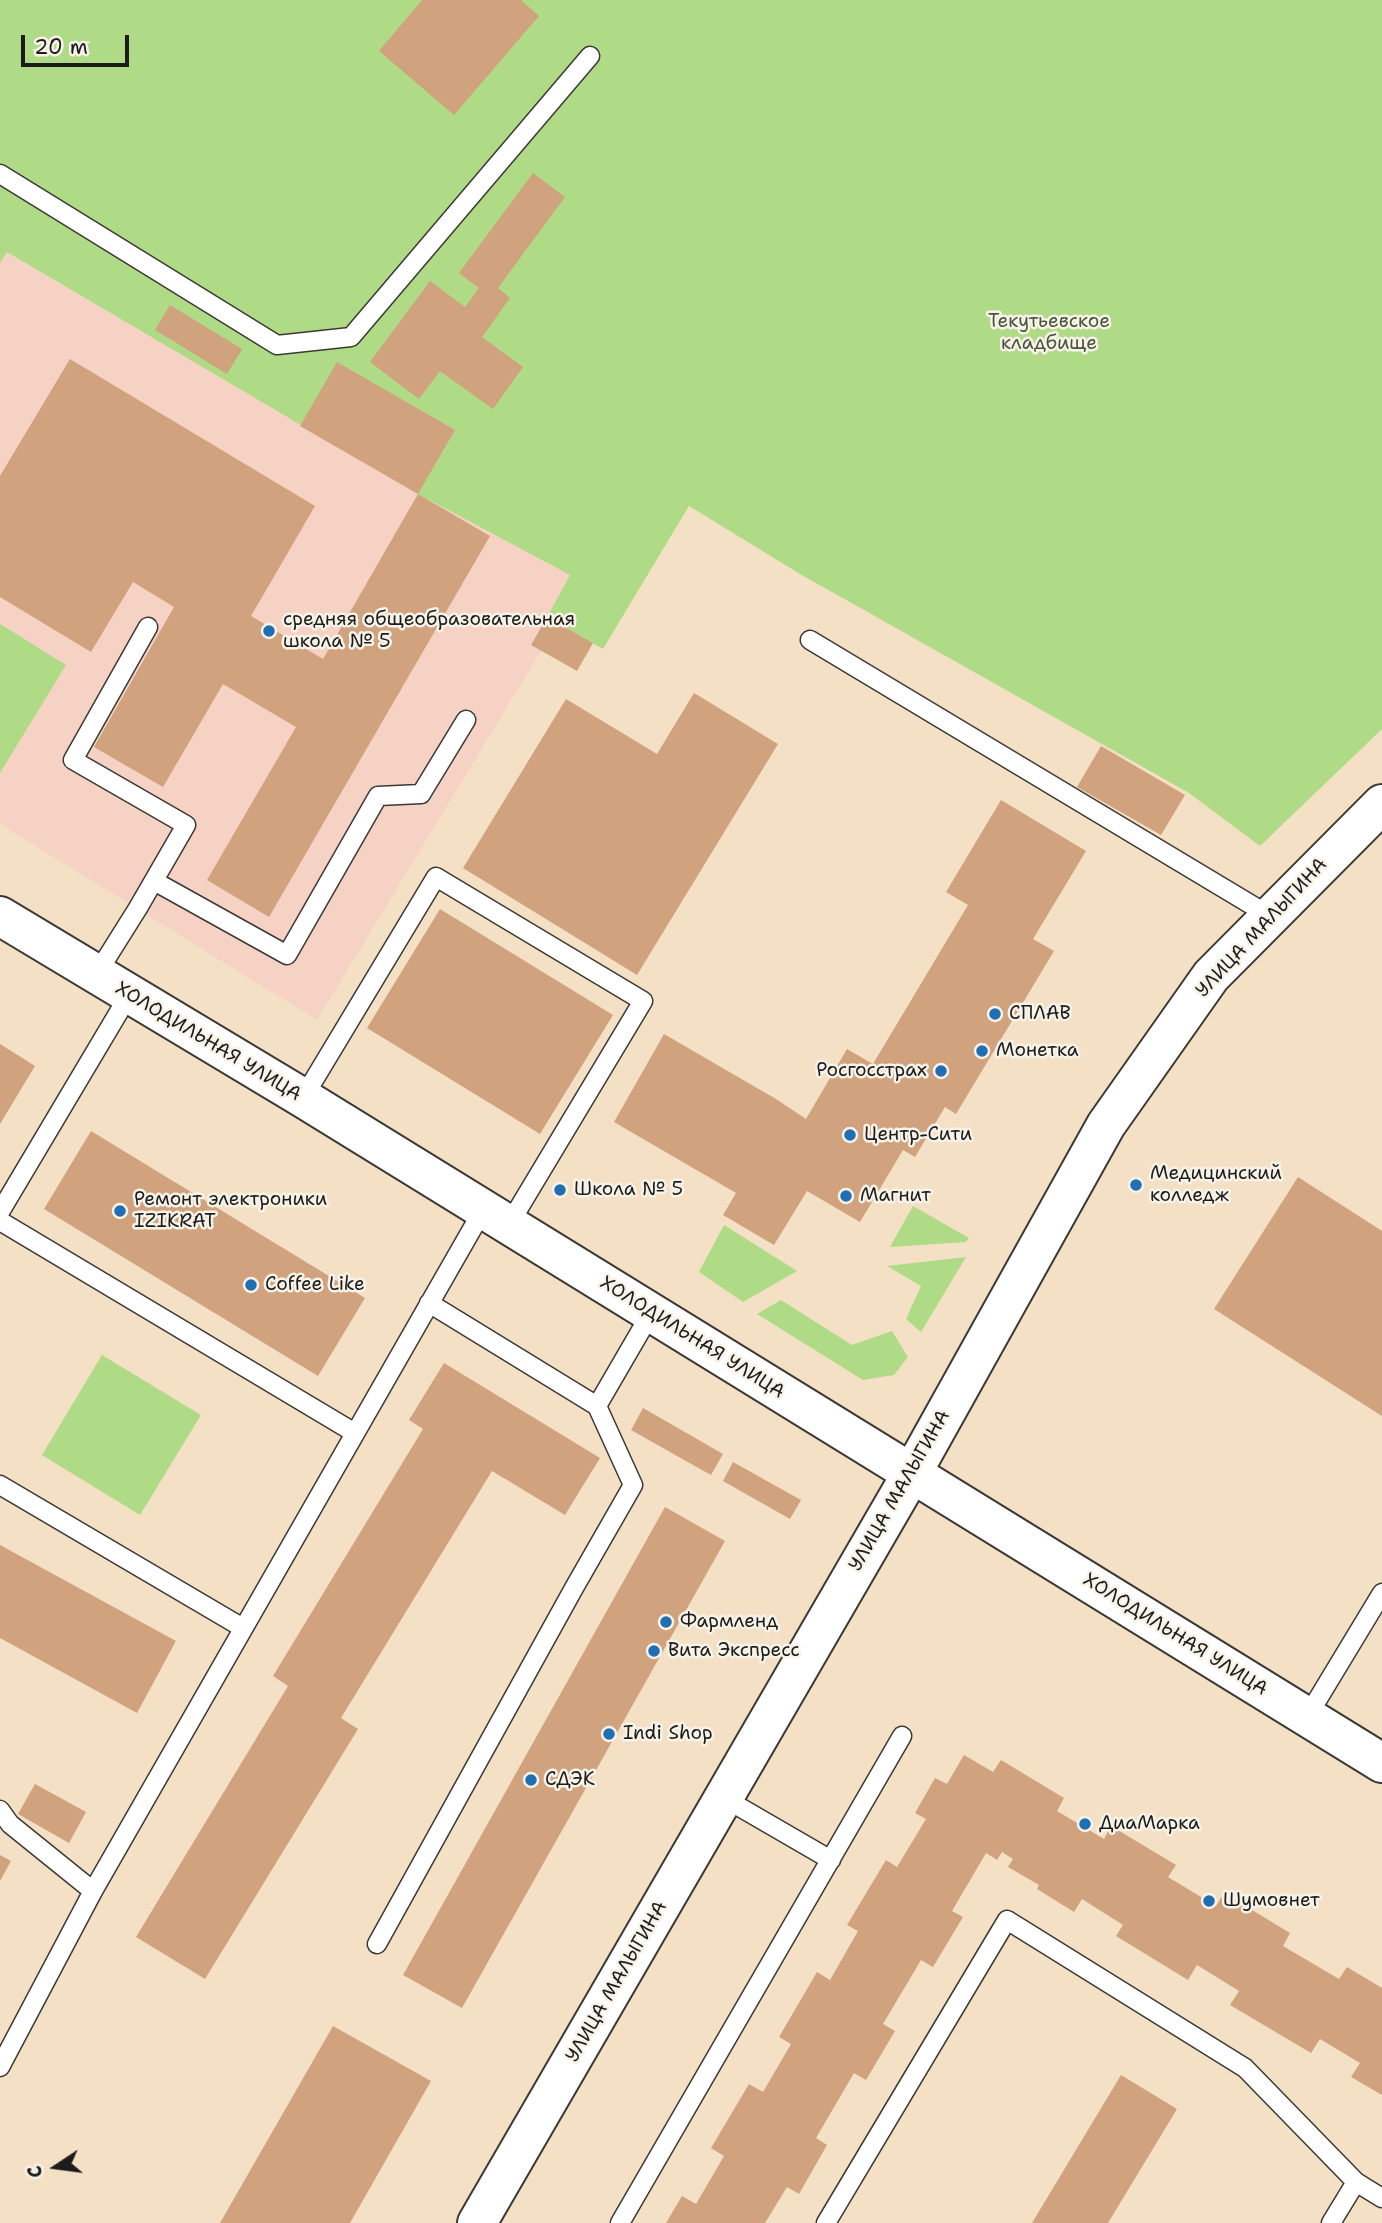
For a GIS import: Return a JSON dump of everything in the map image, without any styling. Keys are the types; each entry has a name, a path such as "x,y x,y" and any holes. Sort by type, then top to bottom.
{"street":[{"name":"УЛИЦА МАЛЫГИНА","path":"479,2223 912,1473 1106,1125 1211,976 1382,804"},
{"name":"ХОЛОДИЛЬНАЯ УЛИЦА","path":"0,916 303,1098 1382,1763"}],"lane":[{"path":"0,174 277,345 351,337 590,56"},
{"path":"96,975 186,825 73,760 148,628"},
{"path":"810,640 1270,916"},
{"path":"154,881 286,955 378,796 421,794 466,720"},
{"path":"0,2067 93,1891 429,1303 495,1218 643,1001 436,877 303,1098"},
{"path":"0,1212 129,995"},
{"path":"0,1221 355,1433"},
{"path":"377,1944 567,1600 634,1485 597,1406 429,1303"},
{"path":"597,1406 651,1313"},
{"path":"0,1485 243,1628"},
{"path":"1307,1717 1382,1593"},
{"path":"620,2223 902,1736"},
{"path":"723,1798 831,1860"},
{"path":"0,1810 10,1824 93,1891"},
{"path":"826,2223 1007,1920 1245,2068 1356,2182 1382,2198"},
{"path":"1331,2223 1356,2182"}],"shaded area":[{"name":"средняя общеобразовательная школа № 5","path":"7,252 418,494 570,575 531,645 541,651 317,1020 0,824 0,263"}],"green space":[{"name":"Текутьевское кладбище","path":"0,0 1382,0 1382,729 1260,846 1189,793 800,574 689,506 603,649 547,617 570,575 418,494 7,252 0,263"},
{"path":"0,624 66,665 0,773"},
{"path":"913,1206 969,1238 966,1242 890,1247"},
{"path":"724,1225 797,1271 743,1302 699,1272"},
{"path":"966,1257 921,1332 906,1319 921,1286 887,1266"},
{"path":"781,1300 852,1345 892,1331 908,1357 894,1375 863,1380 757,1314"},
{"path":"102,1355 201,1415 140,1515 42,1455"}],"building":[{"path":"422,0 521,0 539,16 454,115 379,51"},
{"path":"533,173 565,197 498,288 510,298 482,337 523,367 493,409 440,371 419,399 370,362 430,281 465,307 479,288 459,273"},
{"path":"170,305 242,349 227,374 155,330"},
{"path":"70,359 315,506 251,616 323,659 418,494 490,536 269,917 207,880 296,727 223,684 163,787 94,747 174,607 133,582 91,652 0,597 0,476"},
{"path":"337,362 455,430 418,494 300,426"},
{"path":"547,617 593,643 577,671 531,645"},
{"path":"694,693 778,744 637,975 463,868 566,699 657,754"},
{"path":"1101,746 1185,795 1161,835 1077,787"},
{"path":"1001,800 1086,851 1033,939 1054,951 956,1114 945,1107 915,1157 903,1150 860,1222 807,1191 774,1245 723,1215 736,1193 614,1122 664,1034 806,1119 847,1049 873,1064 968,905 946,892"},
{"path":"440,909 613,1015 540,1134 367,1028"},
{"path":"0,1044 35,1066 0,1124"},
{"path":"91,1131 365,1298 318,1376 44,1209"},
{"path":"1298,1177 1382,1231 1382,1416 1214,1309"},
{"path":"444,1363 600,1458 565,1515 492,1471 341,1718 358,1729 205,1979 136,1937 288,1686 273,1676 423,1429 409,1420"},
{"path":"643,1408 723,1454 711,1475 631,1430"},
{"path":"733,1462 801,1500 790,1519 723,1481"},
{"path":"665,1507 725,1541 462,2008 403,1975"},
{"path":"0,1545 176,1641 137,1713 0,1638"},
{"path":"964,1755 993,1772 1001,1760 1064,1798 1057,1811 1104,1839 1111,1826 1176,1865 1168,1877 1216,1906 1224,1893 1290,1933 1283,1946 1339,1979 1347,1967 1382,1988 1382,2095 1351,2077 1360,2063 1320,2039 1311,2053 1230,2005 1239,1991 1197,1965 1188,1980 1116,1936 1123,1925 1082,1899 1074,1912 1037,1889 1039,1885 1008,1867 1013,1859 1002,1852 997,1860 986,1853 952,1911 963,1917 933,1967 921,1960 883,2024 895,2031 866,2080 854,2073 816,2138 827,2145 799,2194 787,2187 765,2223 666,2223 682,2196 696,2204 724,2156 711,2148 749,2084 763,2092 791,2044 779,2037 817,1972 830,1980 858,1931 847,1925 886,1860 897,1867 926,1819 915,1813 935,1778 947,1784"},
{"path":"35,1784 86,1812 69,1843 18,1814"},
{"path":"0,1855 11,1861 0,1881"},
{"path":"333,2026 431,2081 350,2223 220,2223"},
{"path":"1121,2075 1177,2109 1108,2223 1032,2223"}],"place":[{"name":"средняя общеобразовательная школа № 5","path":"269,631"},
{"name":"СПЛАВ","path":"995,1014"},
{"name":"Монетка","path":"982,1051"},
{"name":"Росгосстрах","path":"941,1071"},
{"name":"Центр-Сити","path":"850,1135"},
{"name":"Медицинский колледж","path":"1136,1185"},
{"name":"Школа № 5","path":"560,1190"},
{"name":"Магнит","path":"846,1196"},
{"name":"Ремонт электроники IZIKRAT","path":"120,1211"},
{"name":"Coffee Like","path":"251,1285"},
{"name":"Фармленд","path":"666,1622"},
{"name":"Вита Экспресс","path":"654,1651"},
{"name":"Indi Shop","path":"609,1734"},
{"name":"СДЭК","path":"531,1780"},
{"name":"ДиаМарка","path":"1085,1824"},
{"name":"Шумовнет","path":"1209,1901"}]}
